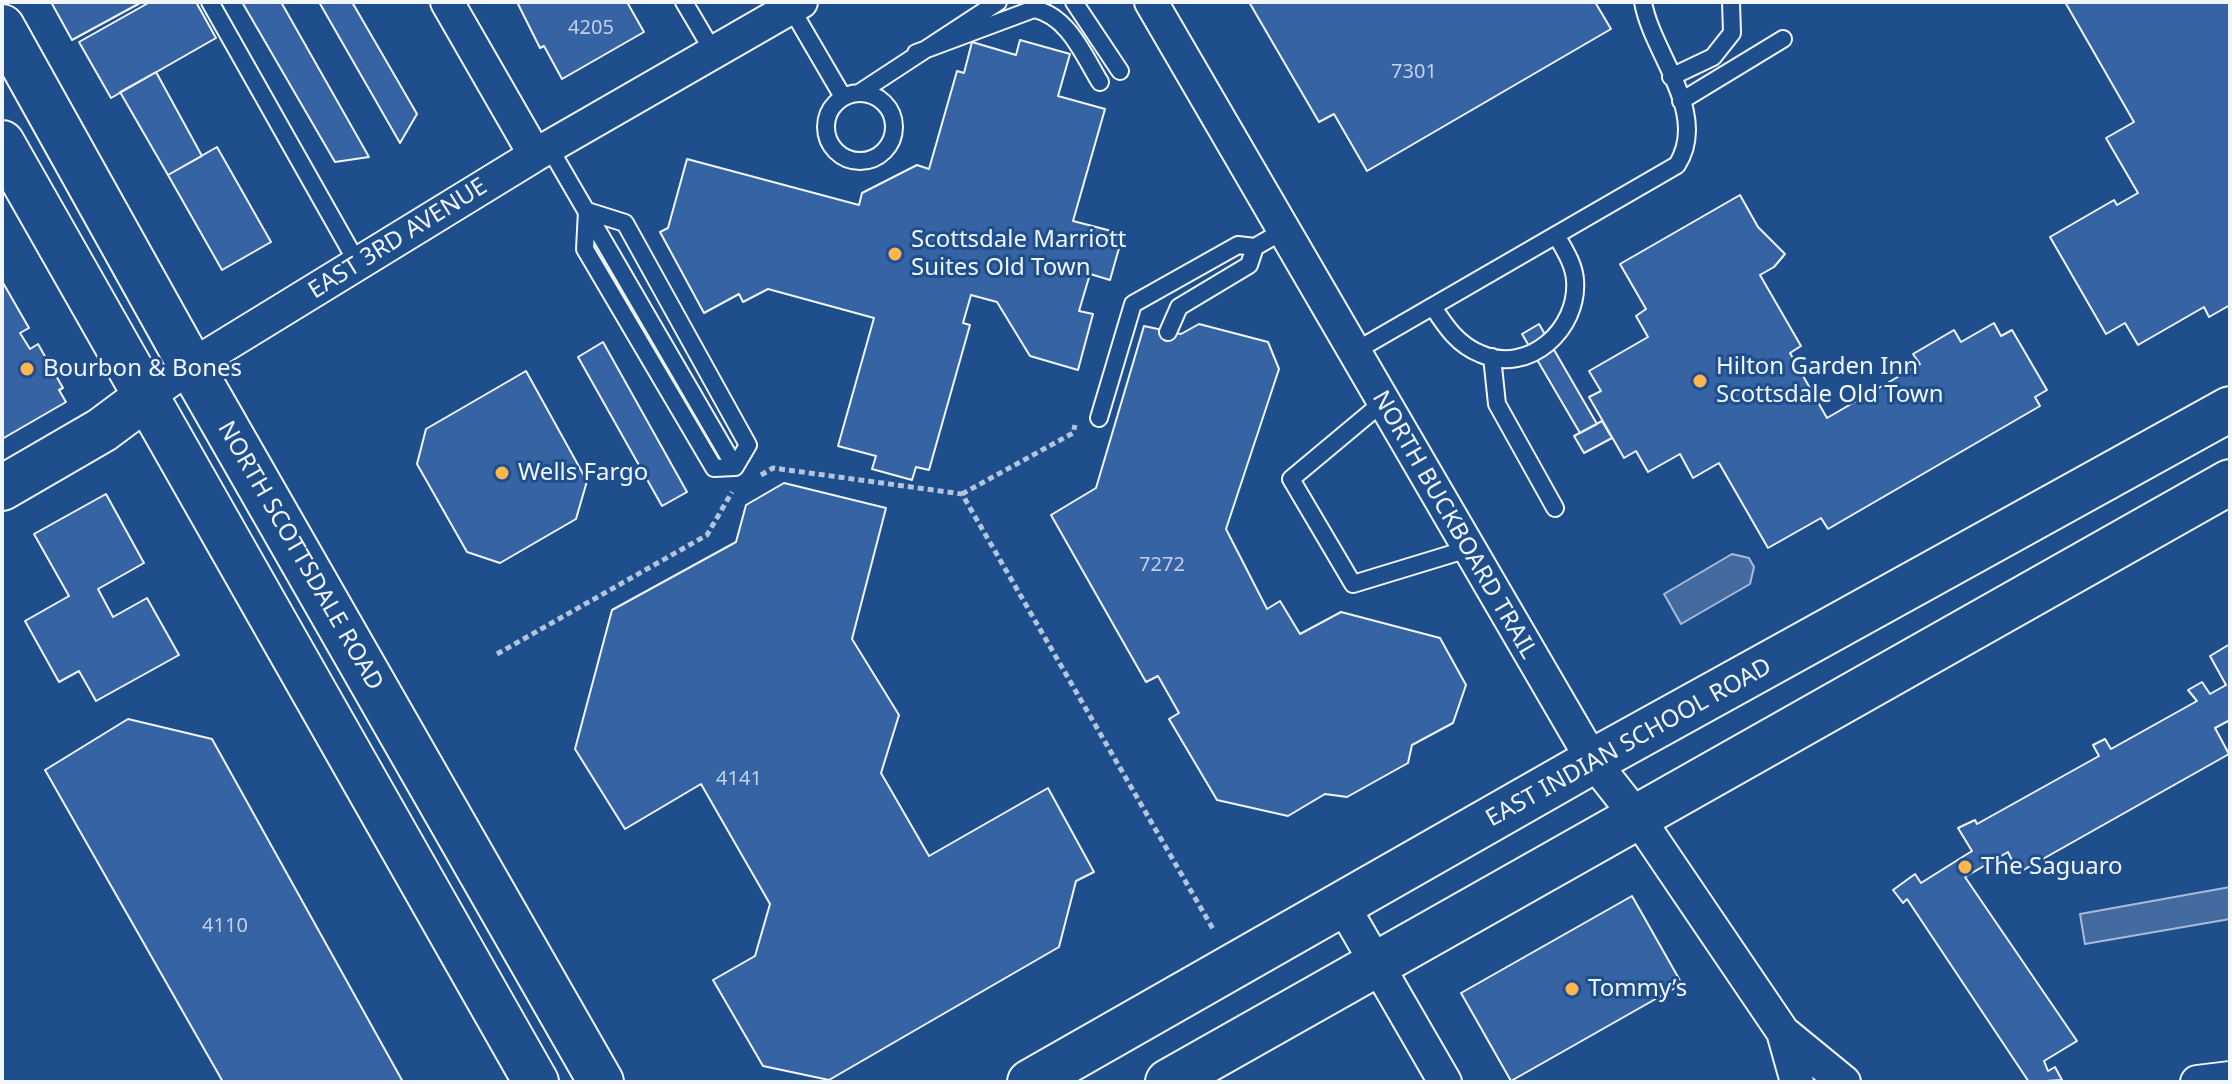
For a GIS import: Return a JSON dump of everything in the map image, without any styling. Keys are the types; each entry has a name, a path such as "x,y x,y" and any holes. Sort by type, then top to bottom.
{"main road":[{"name":"NORTH SCOTTSDALE ROAD","path":"2,27 191,366 601,1082"},
{"path":"2,143 536,1082"},
{"name":"EAST 3RD AVENUE","path":"2,488 102,430 145,398"},
{"name":"EAST INDIAN SCHOOL ROAD","path":"1030,1082 1593,761 2230,409"},
{"path":"1168,1082 2230,482"}],"street":[{"path":"447,2 542,151"},
{"name":"NORTH BUCKBOARD TRAIL","path":"1151,2 1269,239 1352,353 1593,761 1638,818 1783,1032 1844,1082"},
{"name":"EAST 3RD AVENUE","path":"145,398 191,366 542,151 796,5"},
{"path":"1342,904 1445,1082"},
{"name":"NORTH BUCKBOARD TRAIL","path":"1783,1032 1797,1082"},
{"path":"2197,1082 2230,1078"}],"lane":[{"path":"210,2 358,264"},
{"path":"684,2 714,53"},
{"path":"796,5 851,95 998,2"},
{"path":"1074,2 1120,71"},
{"path":"1352,353 1677,165 1687,139 1687,115 1643,2"},
{"path":"1671,77 1713,57 1732,33 1731,2"},
{"path":"916,53 1034,9 1047,12 1063,25 1100,82"},
{"path":"1681,101 1783,39"},
{"path":"542,151 587,211 735,467 748,445 625,223 587,211"},
{"path":"1433,307 1462,345 1492,357 1530,355 1551,342 1566,324 1575,302 1575,278 1556,235"},
{"path":"1168,332 1179,307 1249,265 1269,239"},
{"path":"1099,418 1133,304 1238,245 1269,239"},
{"path":"1492,357 1497,404 1555,508"},
{"path":"1382,403 1291,479 1353,584 1468,549"}],"path":[{"path":"751,481 773,468 962,494 1213,929"},
{"path":"497,654 707,535 728,495 740,488"}],"water":[{"path":"1732,554 1749,558 1754,567 1750,584 1681,624 1664,594"},
{"path":"2230,887 2230,919 2085,944 2080,914"}],"building":[{"path":"51,2 142,2 72,40"},
{"path":"150,2 196,2 216,38 111,98 79,42"},
{"path":"242,2 281,2 369,157 335,162"},
{"path":"319,2 352,2 417,114 400,143"},
{"path":"517,2 627,2 644,32 562,79 544,46 540,48"},
{"path":"1249,2 1595,2 1611,29 1367,171 1334,114 1319,122"},
{"path":"2065,2 2230,2 2230,305 2209,317 2204,307 2138,345 2125,323 2106,334 2050,237 2114,200 2117,205 2138,193 2106,138 2134,122"},
{"name":"Scottsdale Marriott Suites Old Town","path":"1020,40 1070,54 1058,96 1105,109 1073,221 1123,234 1110,280 1090,274 1079,311 1093,314 1078,370 1030,356 997,302 971,295 963,323 970,325 929,470 916,467 912,480 872,469 876,456 838,446 874,318 768,289 743,302 739,294 704,313 660,232 668,228 687,159 859,205 862,193 917,165 929,169 957,71 964,73 972,42 1016,55"},
{"path":"156,72 202,156 168,175 120,92"},
{"path":"217,147 271,242 222,270 168,175"},
{"name":"Hilton Garden Inn Scottsdale Old Town","path":"1740,195 1758,227 1785,254 1774,267 1760,275 1801,346 1790,353 1827,418 1920,364 1913,354 1954,330 1961,342 1994,323 2001,336 2012,330 2047,390 2035,397 2040,406 1828,529 1821,518 1768,548 1719,463 1693,478 1680,454 1648,472 1636,451 1624,458 1589,397 1601,391 1589,371 1648,337 1636,316 1646,309 1620,264"},
{"name":"Bourbon & Bones","path":"2,281 29,328 20,333 30,349 38,344 63,388 59,390 66,402 2,439"},
{"path":"1199,324 1268,342 1279,369 1226,529 1267,609 1280,601 1300,634 1341,612 1440,638 1466,685 1453,723 1412,745 1408,763 1347,797 1325,794 1288,816 1217,800 1169,719 1179,713 1158,676 1146,682 1051,515 1096,488 1144,326 1181,334"},
{"path":"1539,324 1597,424 1580,433 1522,334"},
{"path":"603,342 687,492 662,506 578,357"},
{"name":"Wells Fargo","path":"526,371 587,481 576,519 500,563 467,552 417,464 426,429"},
{"path":"1602,421 1612,438 1584,453 1574,436"},
{"path":"784,483 886,508 852,639 899,715 881,773 929,856 1048,788 1094,872 1076,881 1059,947 829,1080 763,1066 713,980 755,956 770,904 701,784 625,829 575,749 612,610 736,542 746,505"},
{"path":"106,494 144,563 98,589 113,617 147,598 179,655 96,701 79,671 59,682 25,621 69,596 34,534"},
{"name":"The Saguaro","path":"2230,644 2230,720 2215,728 2229,754 2018,873 2008,852 1965,877 2077,1041 2044,1061 2048,1071 2055,1067 2062,1080 2029,1082 1907,899 1903,903 1893,890 1915,874 1921,883 1972,851 1958,828 1975,820 1977,824 2099,756 2093,745 2105,739 2111,749 2197,701 2188,690 2202,682 2210,694 2226,685 2210,656"},
{"path":"128,719 212,739 403,1082 223,1082 45,770"},
{"name":"Tommy’s","path":"1632,896 1682,984 1511,1081 1461,993"}],"place":[{"name":"Scottsdale Marriott Suites Old Town","path":"895,254"},
{"name":"Bourbon & Bones","path":"27,369"},
{"name":"Hilton Garden Inn Scottsdale Old Town","path":"1700,381"},
{"name":"Wells Fargo","path":"502,473"},
{"name":"The Saguaro","path":"1965,867"},
{"name":"Tommy’s","path":"1572,989"}]}
